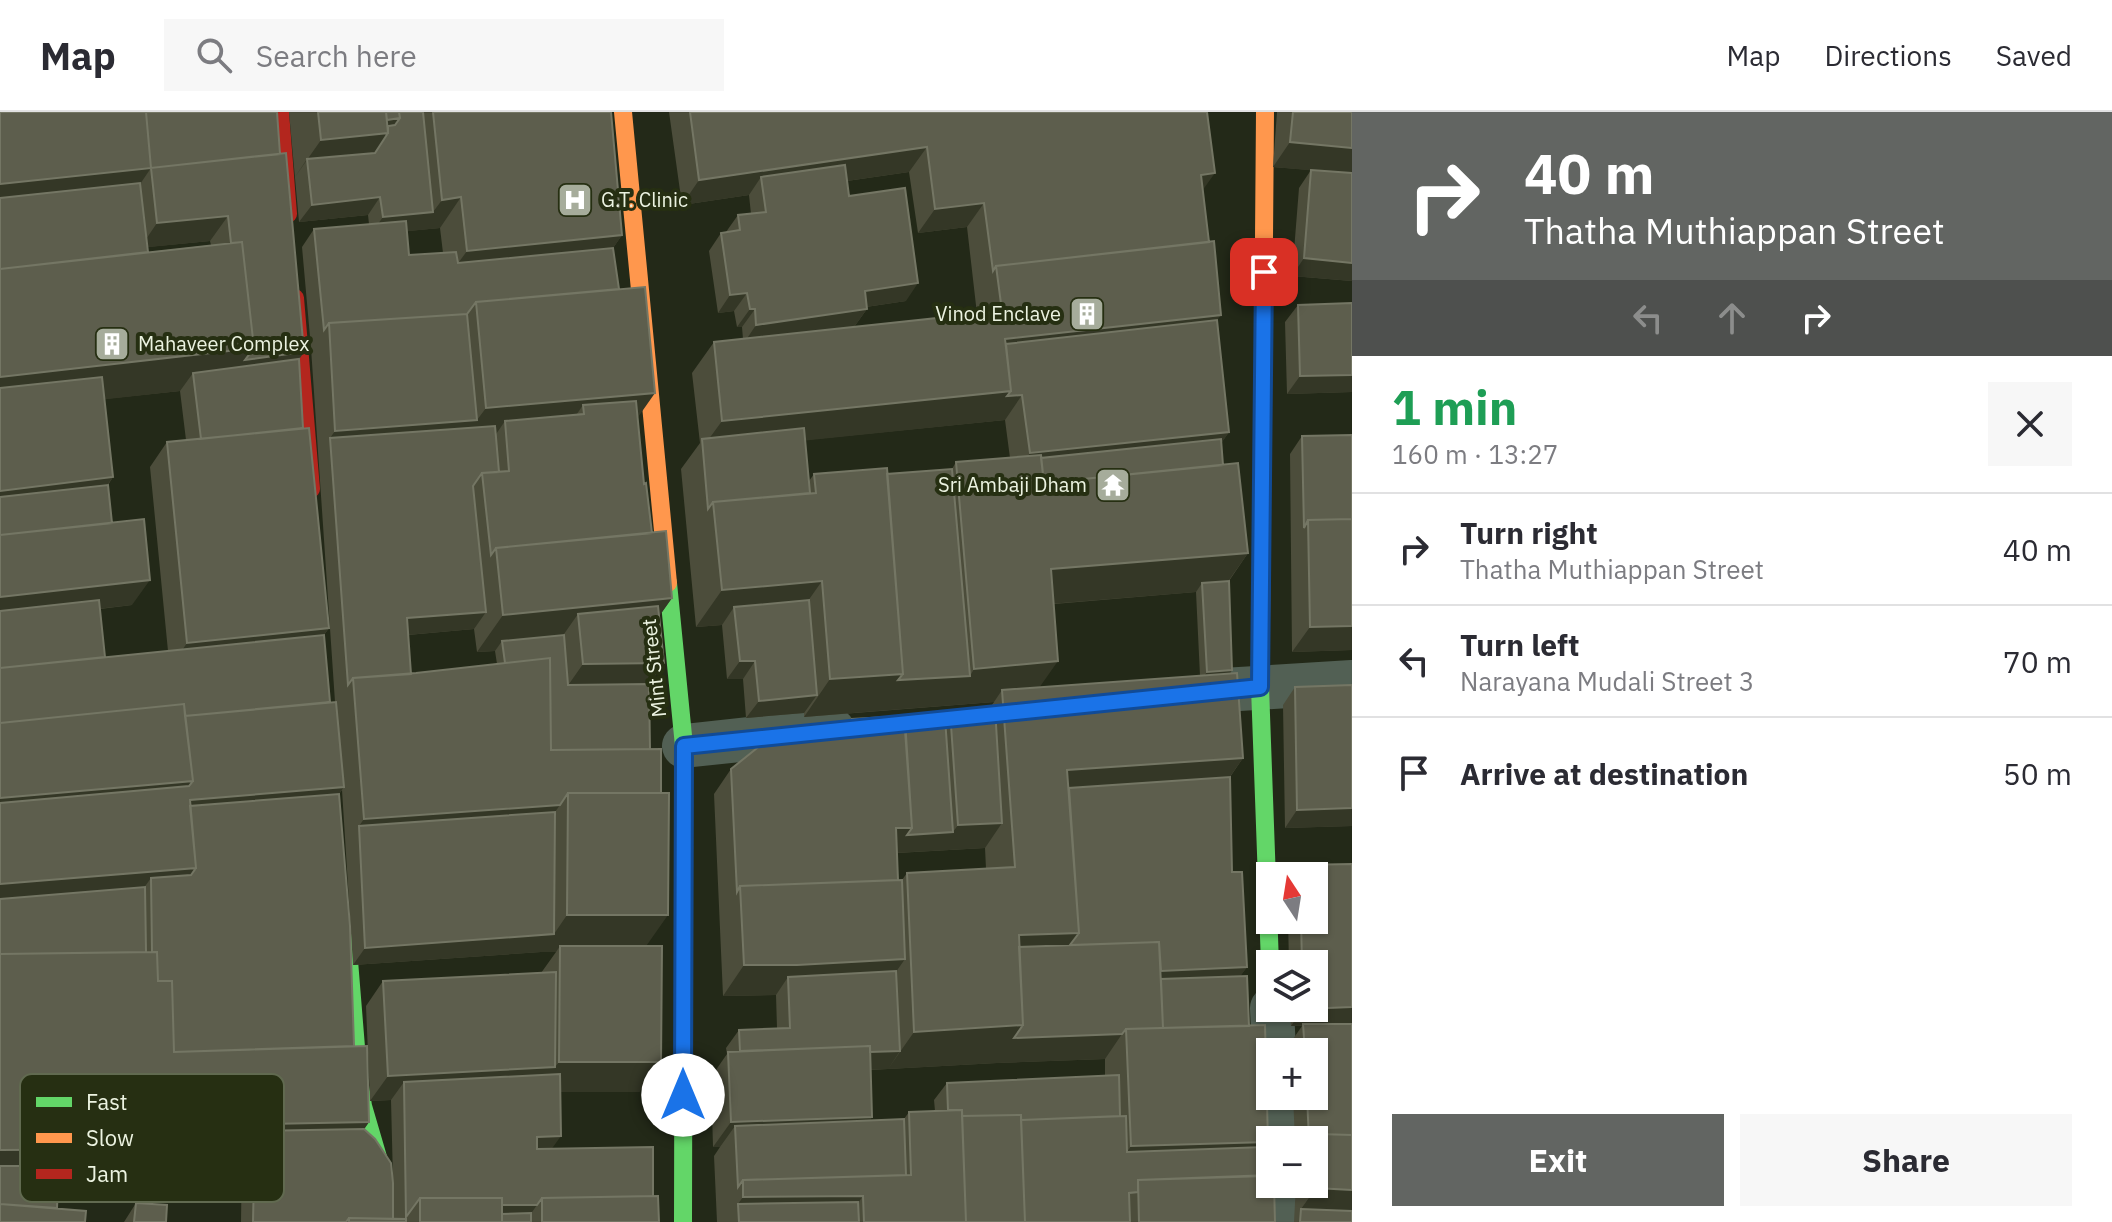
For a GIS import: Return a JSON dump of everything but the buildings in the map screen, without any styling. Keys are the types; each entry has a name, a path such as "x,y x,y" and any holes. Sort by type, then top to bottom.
{"street":[{"path":"280,112 290,238"},
{"name":"Mint Street","path":"623,112 684,746 683,1222"},
{"path":"1265,112 1260,687 1269,950"},
{"path":"294,285 312,506"},
{"path":"1182,695 1352,682"},
{"path":"684,746 871,727"},
{"path":"346,915 358,1072 363,1106 382,1171 383,1222"},
{"path":"1279,1198 1280,1222"}],"traffic: fast":[{"path":"668,583 684,746 683,1222"},
{"path":"1261,622 1260,687 1269,950"},
{"path":"347,936 358,1072 363,1106 382,1171 383,1222"}],"traffic: slow":[{"path":"623,112 668,583"},
{"path":"1261,622 1265,112"}],"traffic: jam":[{"path":"280,112 288,214"},
{"path":"295,298 311,489"}],"place":[{"name":"G.T. Clinic","path":"575,200"},
{"name":"Vinod Enclave","path":"1087,314"},
{"name":"Mahaveer Complex","path":"112,344"},
{"name":"Sri Ambaji Dham","path":"1113,485"}],"route":[{"path":"683,1095 684,746 1260,687 1264,272"}]}
